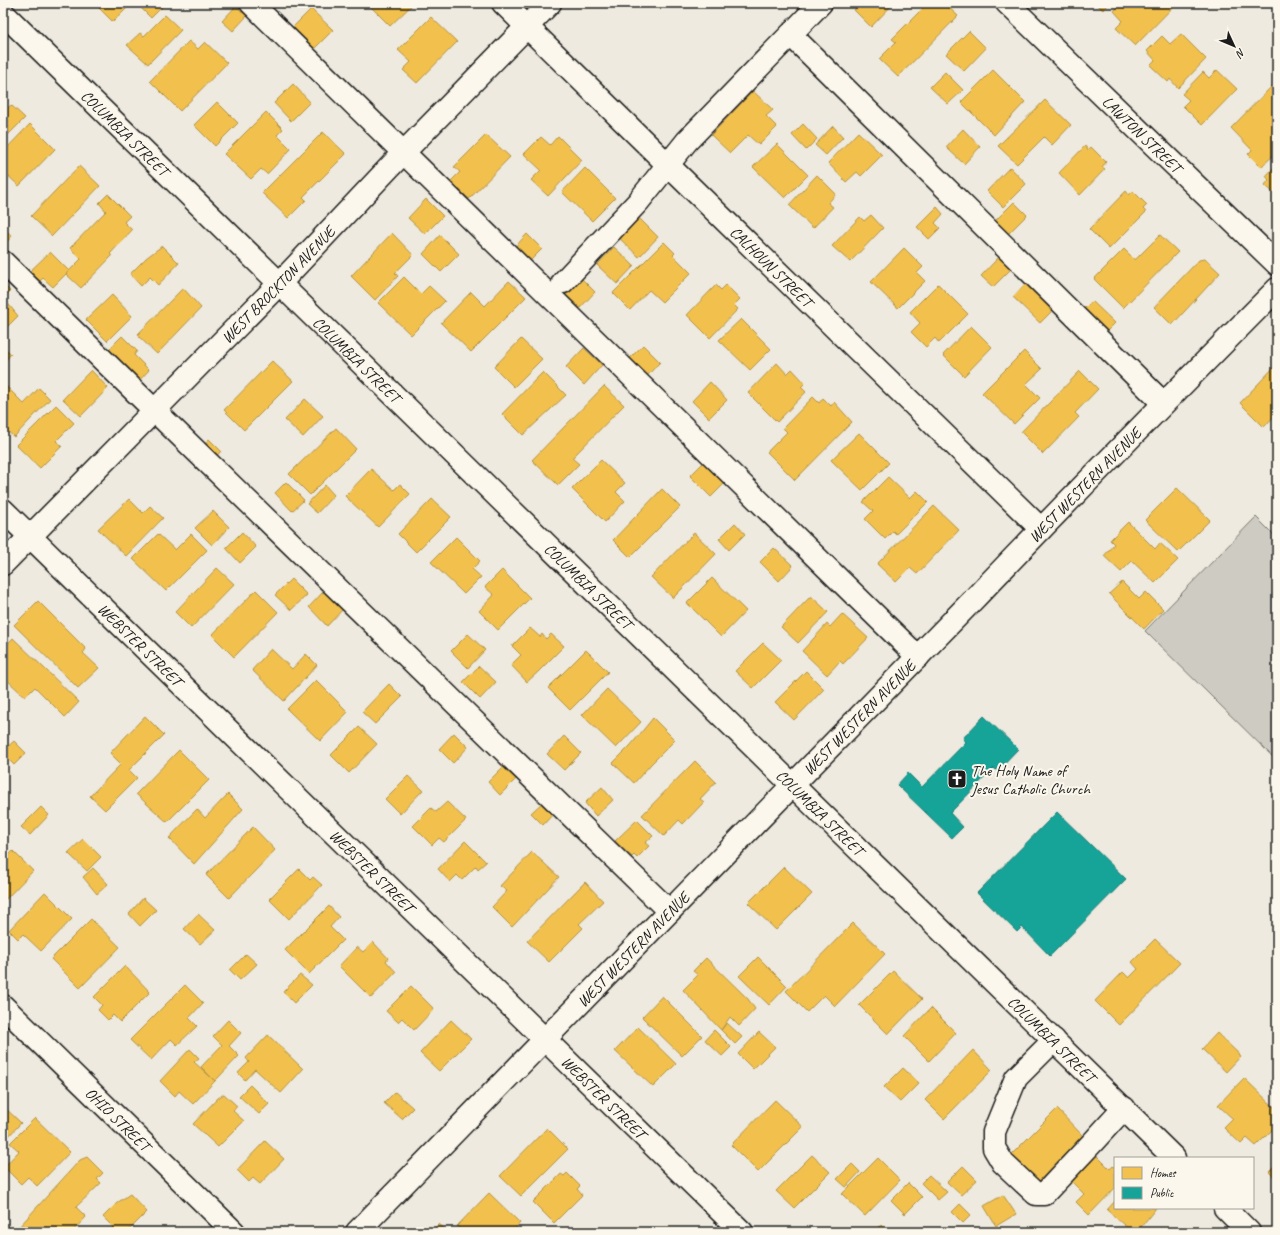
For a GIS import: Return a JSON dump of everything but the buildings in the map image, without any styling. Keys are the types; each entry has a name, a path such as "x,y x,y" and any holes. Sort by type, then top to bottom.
{"street":[{"path":"251,3 918,657"},
{"name":"CALHOUN STREET","path":"503,3 1041,529"},
{"name":"WEST BROCKTON AVENUE","path":"3,564 279,284 403,153 550,3"},
{"path":"563,282 638,202 687,141 821,3"},
{"name":"LAWTON STREET","path":"1007,3 1277,264"},
{"name":"COLUMBIA STREET","path":"3,13 1173,1157"},
{"path":"791,34 1163,403"},
{"path":"3,262 669,911"},
{"name":"WEST WESTERN AVENUE","path":"357,1232 669,911 793,786 1163,403 1277,289"},
{"name":"WEBSTER STREET","path":"3,510 742,1232"},
{"name":"OHIO STREET","path":"3,1006 234,1232"},
{"path":"1054,1040 1016,1078 994,1132 994,1148 1003,1163 1036,1194 1044,1194 1124,1108"},
{"path":"1226,1209 1249,1232"}],"shaded area":[{"path":"1256,517 1277,538 1277,761 1145,631"}],"place":[{"name":"The Holy Name of Jesus Catholic Church","path":"957,779"}]}
